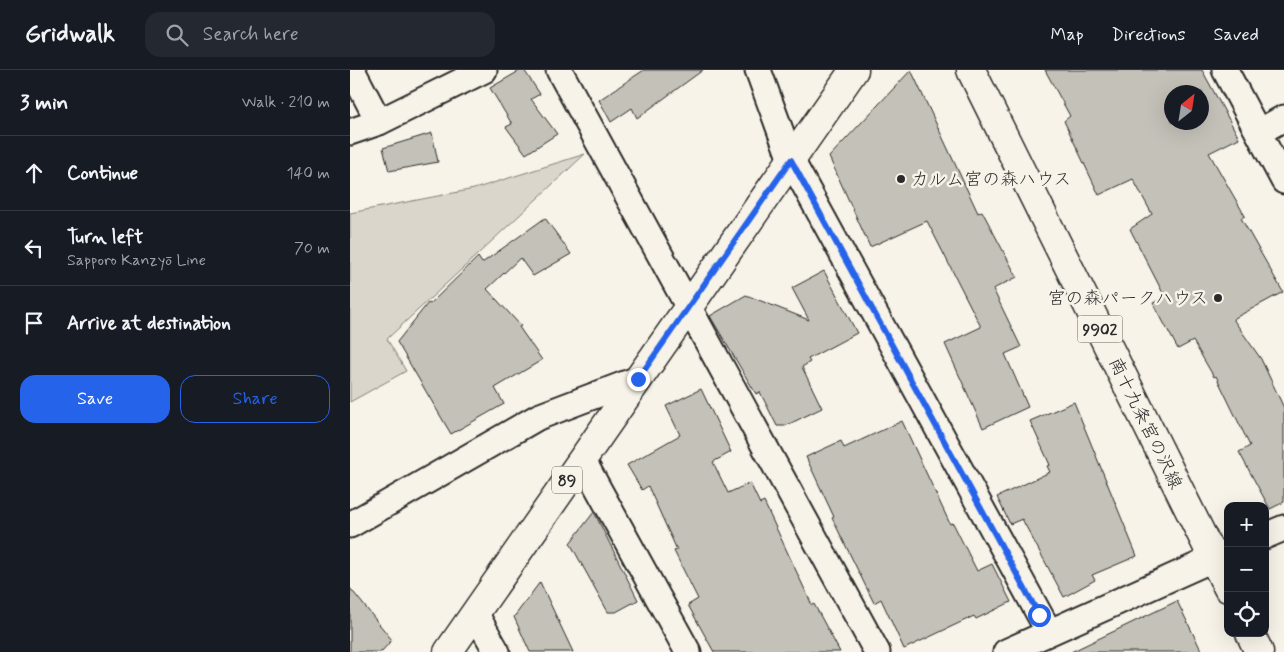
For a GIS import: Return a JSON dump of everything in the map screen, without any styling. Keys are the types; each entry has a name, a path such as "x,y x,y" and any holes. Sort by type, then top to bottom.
{"main road":[{"name":"89","path":"448,652 854,70"},
{"name":"南十九条宮の沢線","path":"971,70 1220,555 1224,572"},
{"path":"1252,637 1259,652"}],"street":[{"path":"352,70 379,122"},
{"path":"350,132 379,122 484,70"},
{"path":"559,70 877,652"},
{"path":"758,70 791,160 1048,632"},
{"path":"1225,70 1284,180"},
{"path":"1259,132 1284,118"},
{"path":"350,526 538,417 638,379"},
{"path":"582,459 688,652"},
{"path":"1269,534 1284,528"},
{"path":"1006,652 1220,555"},
{"path":"474,613 497,652"}],"shaded area":[{"path":"585,154 387,339 406,371 350,402 350,213 474,189"}],"building":[{"path":"524,70 540,94 531,99 557,134 526,154 506,127 512,124 490,88"},
{"path":"644,70 703,70 637,118 632,108 611,122 599,100"},
{"path":"911,70 978,213 982,211 1017,277 993,289 1021,347 1005,354 1028,407 983,428 945,344 981,327 927,221 870,247 829,157"},
{"path":"1045,70 1202,70 1239,138 1209,153 1245,216 1241,218 1283,292 1233,319 1261,359 1284,408 1284,502 1270,509 1269,502 1266,502 1239,452 1250,446 1216,376 1214,377 1193,341 1178,349 1153,303 1165,297 1130,229 1152,214 1133,179 1099,195 1064,121 1070,116"},
{"path":"432,133 438,162 389,171 383,148"},
{"path":"545,218 571,254 533,276 520,258 487,289 521,326 519,327 542,360 495,388 504,404 451,434 397,342 428,303 430,304 478,257 482,263"},
{"path":"824,271 857,333 808,359 810,362 802,367 822,408 785,426 777,426 760,392 756,394 710,316 746,295 809,320 792,288"},
{"path":"701,389 731,452 713,462 728,493 750,483 760,504 764,502 812,605 814,604 840,652 714,652 688,605 698,599 674,551 677,550 648,486 642,490 627,465 680,435 666,406"},
{"path":"1074,402 1137,556 1092,575 1095,580 1064,597 1022,519 1010,524 997,497 1050,472 1047,466 1050,465 1030,421"},
{"path":"902,421 950,524 953,523 977,571 992,564 1011,602 976,619 974,616 904,649 881,599 874,603 832,518 834,517 806,457 841,441 844,448"},
{"path":"594,512 638,600 616,612 608,612 570,543"},
{"path":"540,582 573,652 530,652 514,617"},
{"path":"350,588 392,640 381,652 350,652"},
{"path":"1177,601 1202,652 1071,652"}],"place":[{"name":"カルム宮の森ハウス","path":"901,179"},
{"name":"宮の森パークハウス","path":"1218,298"}],"route":[{"path":"638,379 791,160 1039,615"}]}
